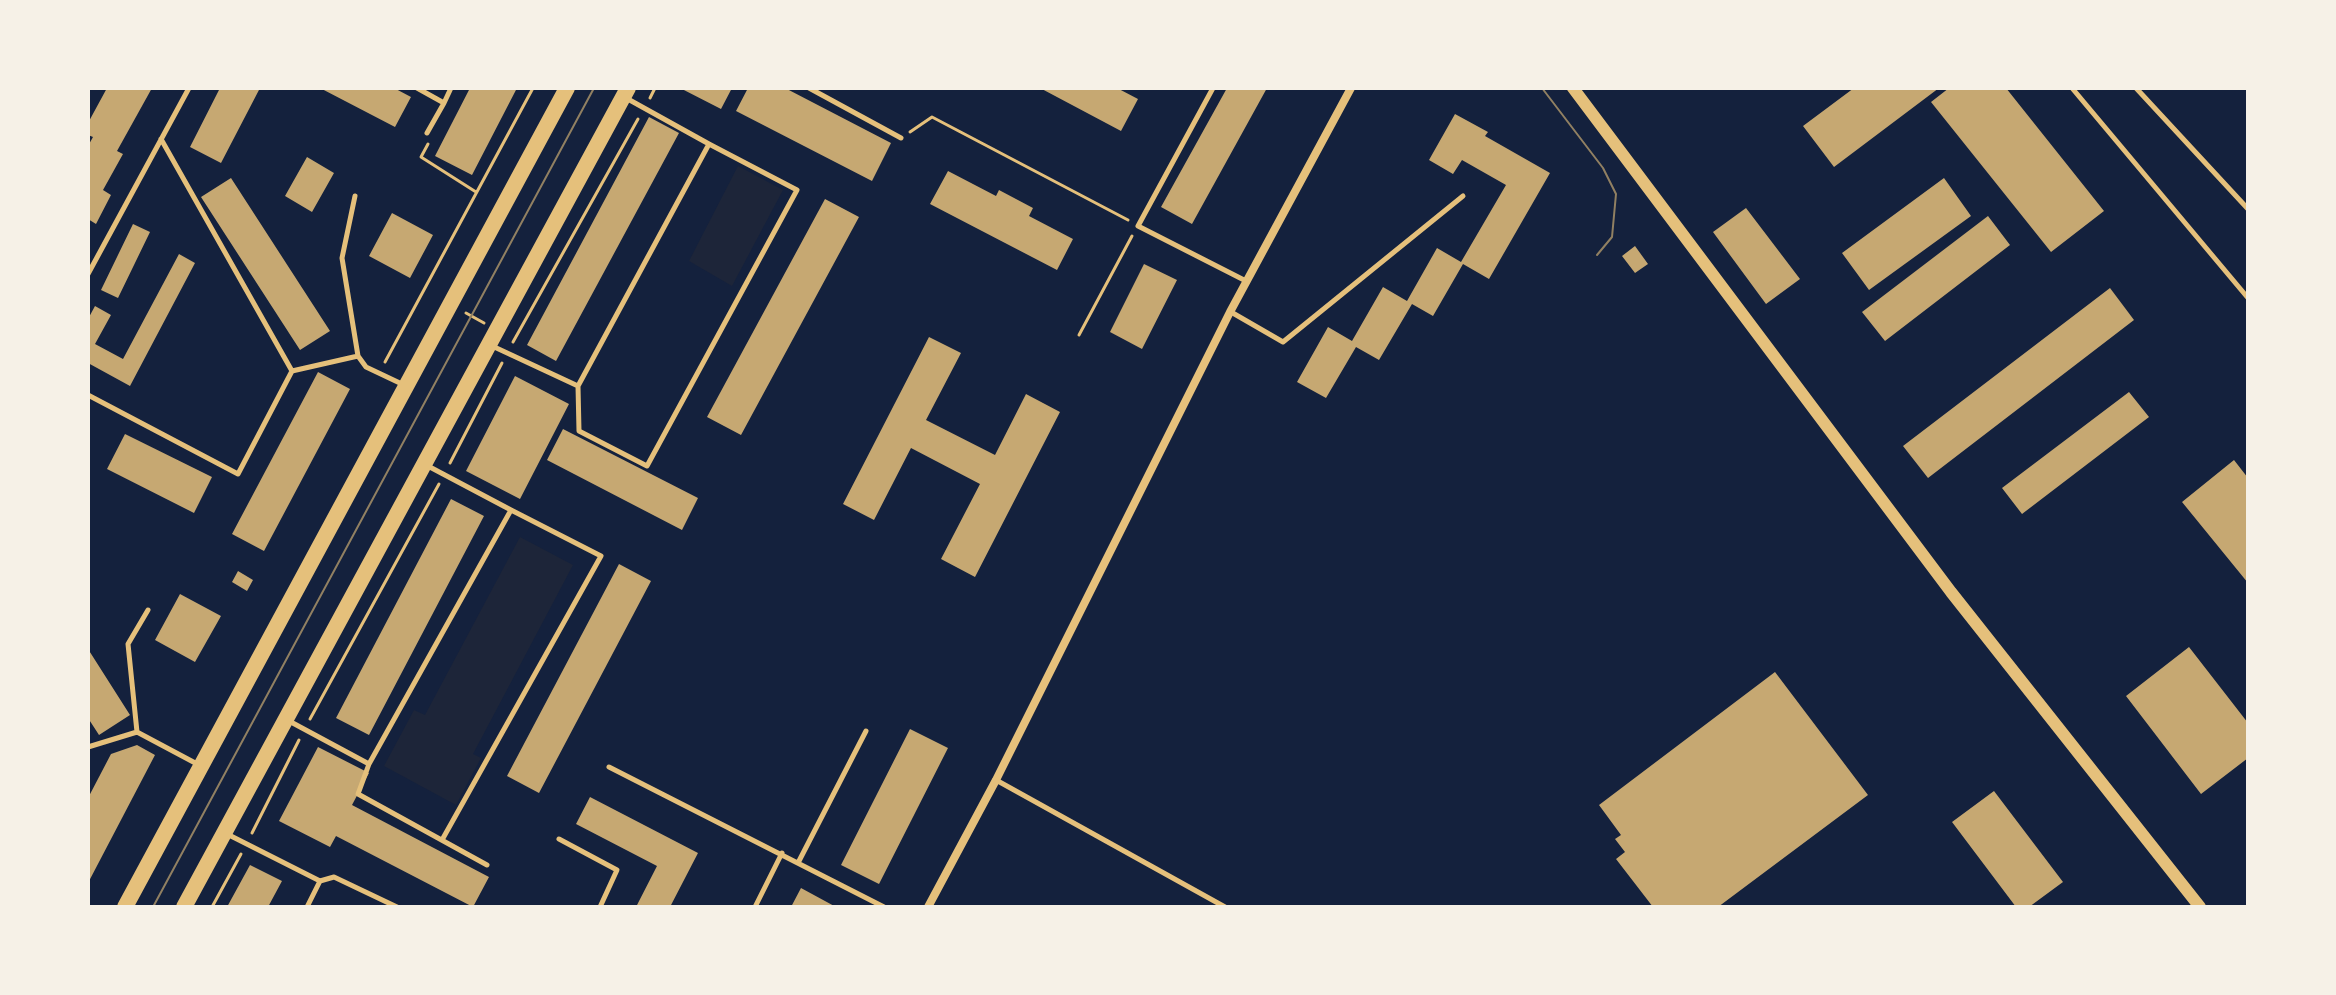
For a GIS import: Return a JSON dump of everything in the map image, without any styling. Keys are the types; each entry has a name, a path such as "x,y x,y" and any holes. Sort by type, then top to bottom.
{"main road":[{"path":"125,907 567,88"},
{"path":"184,907 626,92"}],"street":[{"path":"928,907 996,780 1246,281 1351,88"},
{"path":"1573,88 1951,592 2200,907"}],"lane":[{"path":"88,274 189,88"},
{"path":"417,88 444,103"},
{"path":"427,133 451,88"},
{"path":"809,88 901,138"},
{"path":"1213,88 1138,226 1246,281"},
{"path":"2072,88 2248,298"},
{"path":"2136,88 2248,209"},
{"path":"626,92 644,108 797,190 647,466 579,431 578,386 709,144"},
{"path":"161,139 292,371"},
{"path":"355,196 342,258 358,356 366,367 405,386"},
{"path":"1230,312 1283,342 1463,196"},
{"path":"493,338 507,353 578,386"},
{"path":"88,395 238,474 292,371 358,356"},
{"path":"424,464 601,556 442,840"},
{"path":"487,865 358,794 369,764 511,510"},
{"path":"137,732 128,644 148,610"},
{"path":"284,719 369,764"},
{"path":"799,861 866,731"},
{"path":"88,747 137,732 200,766"},
{"path":"609,767 799,861 874,905 884,907"},
{"path":"996,780 1225,907"},
{"path":"223,832 320,881 334,877 397,907"},
{"path":"559,839 617,870 600,907"},
{"path":"755,907 782,853"},
{"path":"307,907 320,881"}],"path":[{"path":"379,373 533,88"},
{"path":"212,907 514,340 655,88"},
{"path":"901,138 932,117 1138,226 1079,335"},
{"path":"427,133 433,137 421,157 476,192"},
{"path":"450,304 493,338 514,340"}],"shaded area":[{"path":"738,166 783,190 732,286 689,261"},
{"path":"520,537 573,565 473,754 481,758 456,805 384,766 414,710 425,715"}],"building":[{"path":"107,88 152,88 117,151 123,154 103,190 111,195 96,224 88,219 88,146 93,137 88,135 88,123"},
{"path":"220,88 260,88 221,163 190,147"},
{"path":"320,88 394,88 411,97 395,127"},
{"path":"470,88 517,88 472,175 435,156"},
{"path":"680,88 732,88 721,109"},
{"path":"748,88 785,88 891,143 872,181 736,111"},
{"path":"1040,88 1117,88 1138,99 1121,131"},
{"path":"1227,88 1267,88 1192,224 1161,207"},
{"path":"1854,88 1939,88 1834,167 1803,126"},
{"path":"1949,88 2006,88 2104,211 2051,252 1931,102"},
{"path":"1455,114 1488,132 1485,136 1550,173 1489,279 1463,264 1433,316 1412,304 1379,360 1356,347 1326,398 1297,382 1328,327 1352,341 1383,287 1407,301 1437,248 1461,262 1506,185 1462,160 1453,174 1429,160"},
{"path":"649,117 679,133 556,361 527,345"},
{"path":"307,157 334,173 312,212 285,196"},
{"path":"948,171 996,196 999,190 1033,208 1029,216 1073,239 1057,270 930,204"},
{"path":"231,178 330,331 300,350 201,197"},
{"path":"1944,178 1971,216 1869,290 1842,253"},
{"path":"825,199 859,217 741,435 707,417"},
{"path":"1746,208 1800,279 1766,304 1713,232"},
{"path":"392,213 433,235 410,278 369,256"},
{"path":"1988,216 2010,245 1885,341 1862,312"},
{"path":"133,224 150,232 118,298 101,290"},
{"path":"1635,246 1648,264 1635,273 1622,256"},
{"path":"179,254 195,263 130,386 88,363 88,319 95,306 111,315 95,344 123,359"},
{"path":"1144,264 1177,280 1142,349 1110,332"},
{"path":"2110,288 2134,320 1928,478 1903,446"},
{"path":"929,337 961,353 926,420 995,455 1026,394 1060,412 975,577 941,559 980,484 911,448 874,520 843,504"},
{"path":"318,372 350,389 264,551 232,534"},
{"path":"515,376 569,404 520,499 466,471"},
{"path":"2129,392 2149,417 2022,514 2002,488"},
{"path":"563,429 698,498 682,530 547,460"},
{"path":"125,434 212,477 194,513 107,469"},
{"path":"2234,460 2248,478 2248,583 2182,502"},
{"path":"451,499 484,516 369,735 336,718"},
{"path":"619,564 651,581 539,793 507,776"},
{"path":"238,571 253,580 247,591 232,582"},
{"path":"180,594 221,616 195,662 155,640"},
{"path":"2189,647 2248,723 2248,758 2201,794 2126,696"},
{"path":"88,649 130,715 99,735 88,718"},
{"path":"1775,672 1868,795 1718,907 1653,907 1616,859 1625,852 1615,839 1621,835 1599,805"},
{"path":"910,729 948,748 879,884 841,865"},
{"path":"137,745 155,755 88,883 88,798 111,754"},
{"path":"318,747 369,773 352,805 489,877 473,907 336,836 330,847 279,821"},
{"path":"1994,791 2063,882 2029,907 2016,907 1952,822"},
{"path":"590,797 698,853 670,907 636,907 657,866 576,824"},
{"path":"250,865 282,881 268,907 227,907"},
{"path":"801,888 836,907 791,907"}],"tram line":[{"path":"153,907 594,88"},
{"path":"1542,88 1603,168 1616,194 1612,237 1597,255"}]}
